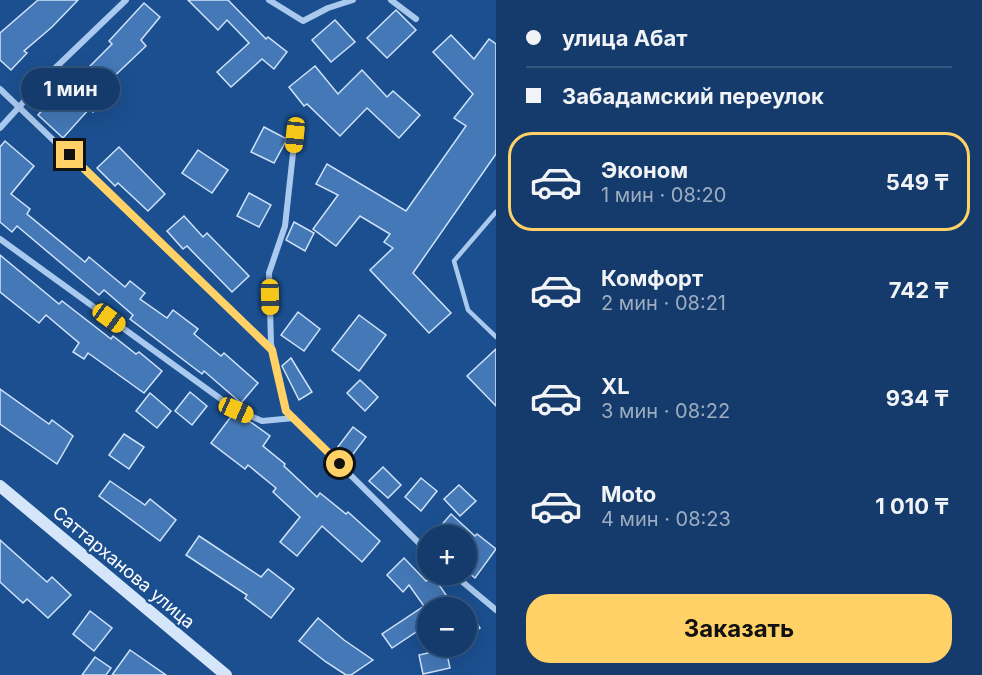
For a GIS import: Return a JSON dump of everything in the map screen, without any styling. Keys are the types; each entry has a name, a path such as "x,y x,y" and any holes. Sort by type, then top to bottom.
{"street":[{"path":"0,128 126,0"},
{"path":"269,0 303,21 328,8 353,0"},
{"path":"391,0 416,18"},
{"path":"0,89 272,350"},
{"path":"295,135 285,226 269,273 272,350 286,411 417,541"},
{"path":"0,239 236,410 261,422 294,418"},
{"name":"Саттарханова улица","path":"0,486 226,675"},
{"path":"466,585 496,610"}],"lane":[{"path":"496,212 454,261 468,310 496,337"}],"building":[{"path":"38,0 78,0 24,51 27,53 11,70 0,60 0,33"},
{"path":"188,0 228,0 266,39 268,37 287,52 274,69 262,59 231,87 217,72 249,43 227,20 218,30"},
{"path":"144,3 160,17 141,40 146,46 105,85 111,91 93,112 90,108 63,138 38,115 61,89 63,91 84,67 87,69 112,44 109,41"},
{"path":"396,10 416,30 387,58 367,38"},
{"path":"335,20 355,42 331,62 312,40"},
{"path":"451,35 474,59 489,39 496,44 496,154 413,273 451,313 429,333 370,270 393,248 384,242 390,234 360,216 336,246 313,229 338,195 316,184 327,164 406,211 466,126 454,118 473,94 433,52"},
{"path":"315,66 338,94 362,70 387,97 393,91 420,115 399,138 367,108 340,136 307,104 304,106 289,87"},
{"path":"264,127 287,139 274,163 251,152"},
{"path":"5,141 34,166 11,194 30,209 27,214 85,262 89,257 125,287 130,281 145,293 140,299 167,318 173,310 198,329 194,334 221,356 224,353 258,383 241,403 204,371 202,374 130,319 133,315 104,290 99,295 17,226 12,232 0,222 0,147"},
{"path":"119,147 165,194 148,211 118,183 115,186 97,168"},
{"path":"198,150 228,170 212,193 182,173"},
{"path":"249,193 271,205 259,227 237,216"},
{"path":"184,216 203,237 207,233 249,276 232,292 187,246 183,249 167,231"},
{"path":"294,222 314,233 305,251 286,240"},
{"path":"0,255 59,304 62,301 111,339 113,336 136,354 139,352 162,371 144,393 88,353 84,359 73,352 79,343 46,315 39,323 0,292"},
{"path":"298,312 320,329 304,351 281,335"},
{"path":"359,315 386,335 359,371 332,350"},
{"path":"496,349 496,406 467,376"},
{"path":"291,358 312,392 299,400 282,366"},
{"path":"360,380 378,397 365,411 347,393"},
{"path":"0,389 49,424 52,420 73,436 57,464 0,424"},
{"path":"190,392 207,406 192,425 175,411"},
{"path":"150,393 171,411 157,428 136,411"},
{"path":"233,414 252,423 270,436 263,446 285,464 284,466 317,497 320,493 346,514 348,512 380,541 362,562 322,526 297,556 280,542 300,517 273,492 276,488 248,465 245,469 211,443"},
{"path":"353,427 366,437 350,458 337,448"},
{"path":"124,434 144,447 129,469 109,455"},
{"path":"383,467 401,485 388,498 369,481"},
{"path":"421,478 437,491 421,511 405,497"},
{"path":"110,481 145,505 150,499 176,520 160,541 99,496"},
{"path":"459,485 476,501 460,516 444,499"},
{"path":"451,514 463,525 442,525"},
{"path":"477,534 496,549 477,575"},
{"path":"199,536 261,577 268,569 294,589 271,618 245,598 247,595 186,555"},
{"path":"0,540 47,582 52,577 71,595 48,618 27,599 23,603 0,582"},
{"path":"404,558 417,572 417,585 439,585 447,597 418,597 409,585 403,592 387,575"},
{"path":"90,611 112,628 94,651 73,634"},
{"path":"417,611 417,631 392,648 382,634"},
{"path":"318,618 373,660 351,675 346,675 326,662 299,641"},
{"path":"130,650 166,675 112,675"},
{"path":"95,657 111,668 106,675 82,675"},
{"path":"419,657 448,657 450,668 423,674"}],"route":[{"path":"70,155 272,350 286,411 340,464"}]}
